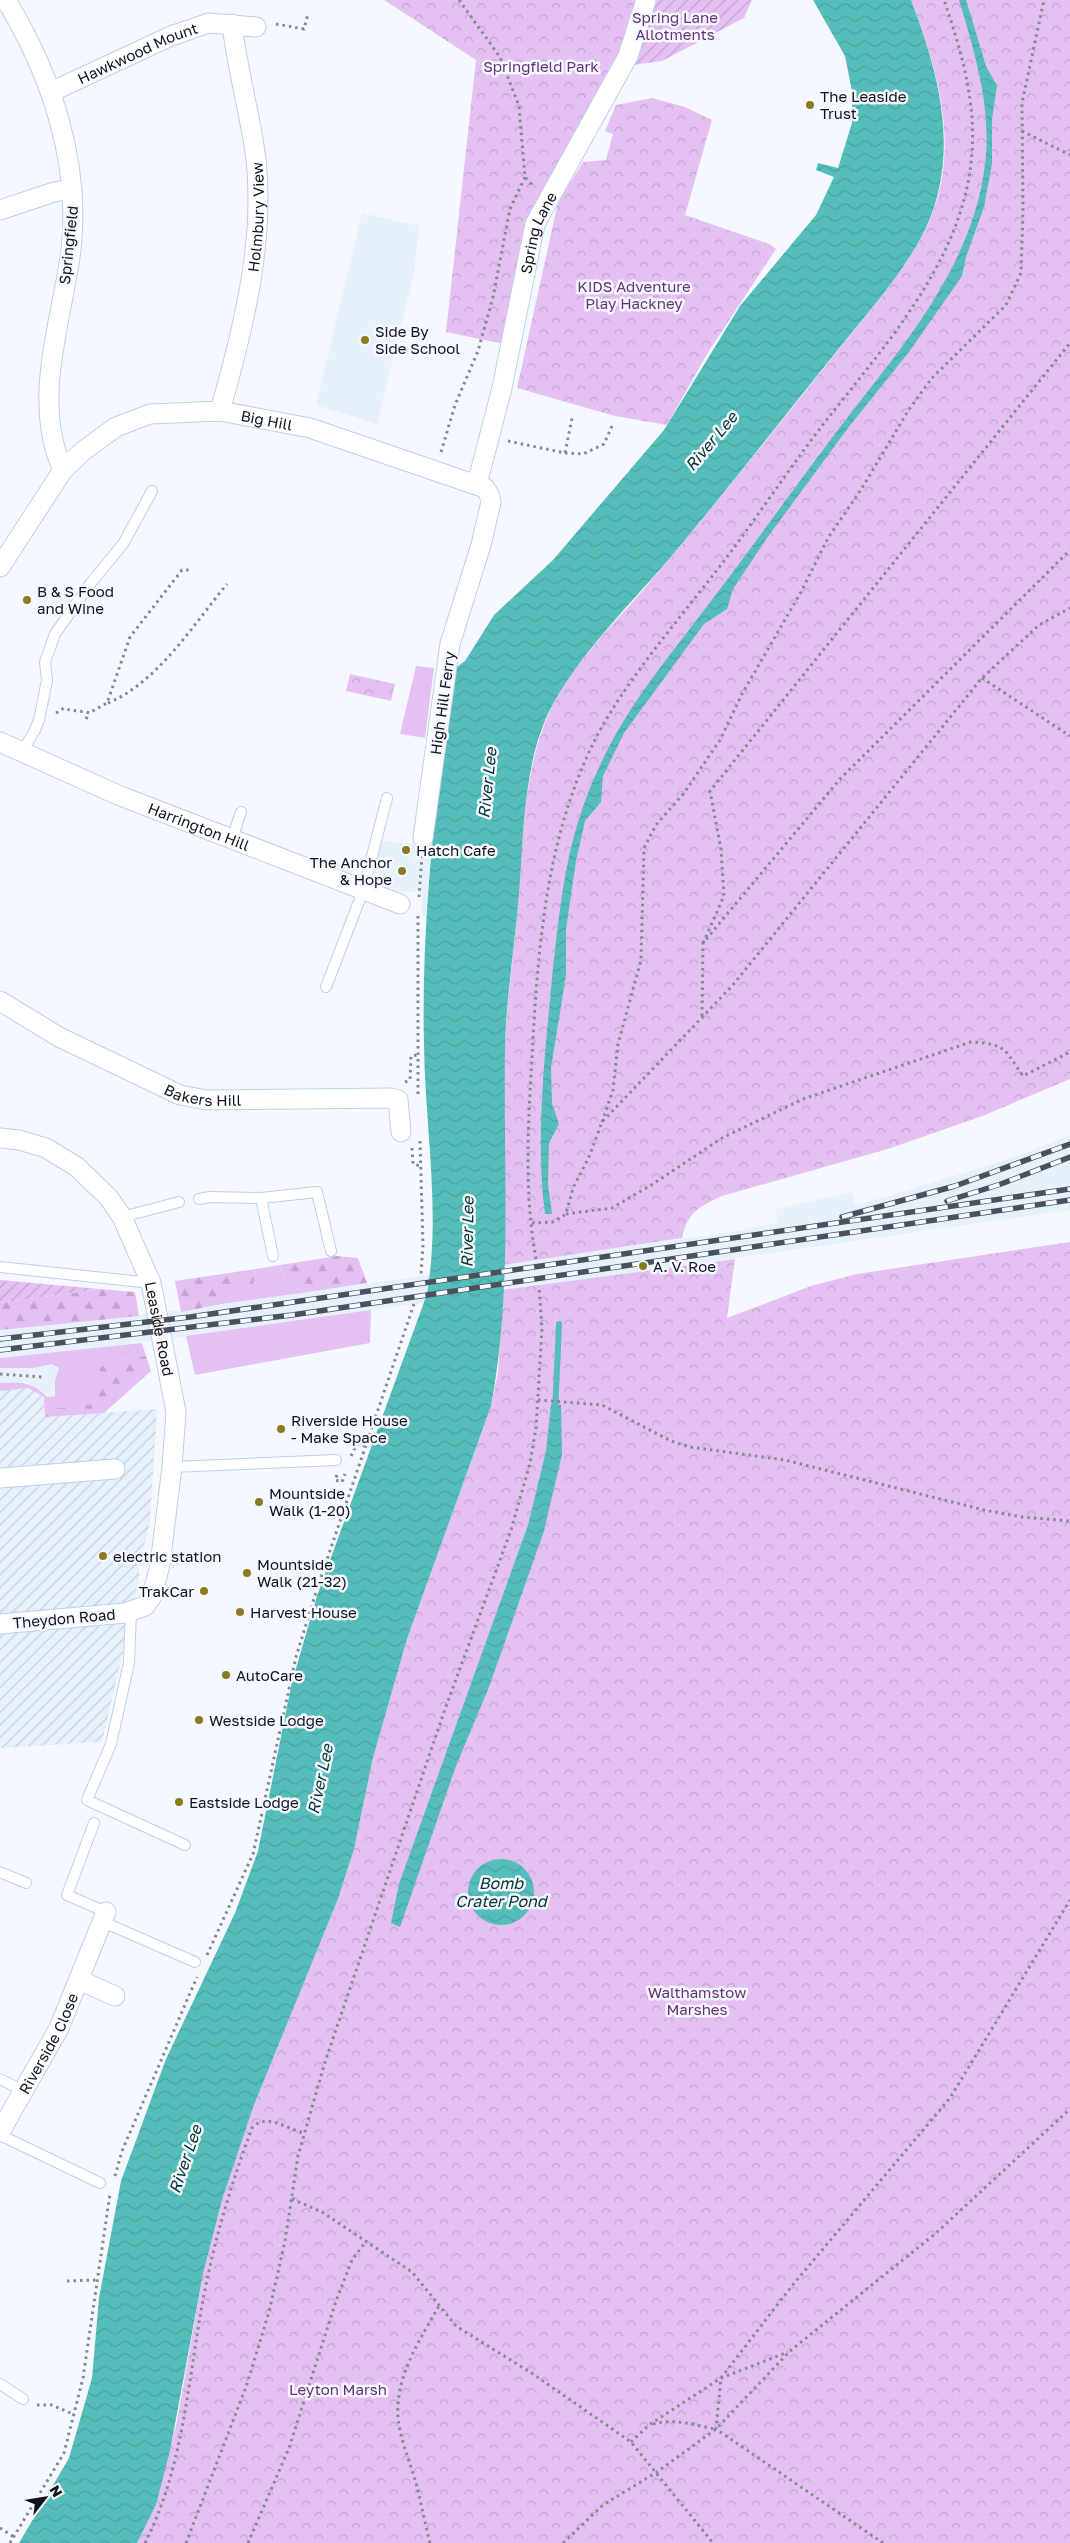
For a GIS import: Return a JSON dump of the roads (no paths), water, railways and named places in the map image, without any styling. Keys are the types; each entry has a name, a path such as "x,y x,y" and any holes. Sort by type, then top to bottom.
{"street":[{"name":"Springfield","path":"6,0 51,92 68,155 73,213 71,250 48,396 49,426 54,450 63,470"},
{"name":"Spring Lane","path":"477,484 490,436 535,224 628,56 646,0"},
{"name":"Hawkwood Mount","path":"51,92 171,36 209,23 256,27"},
{"name":"Holmbury View","path":"220,411 240,342 253,261 258,209 256,160 232,24"},
{"path":"0,210 54,192 72,189"},
{"name":"Big Hill","path":"0,567 6,541 63,470 83,451 116,427 150,414 220,411 310,428 477,484"},
{"name":"High Hill Ferry","path":"423,838 450,644 481,545 491,502 489,494 477,484"},
{"name":"Harrington Hill","path":"0,742 118,795 400,904"},
{"name":"Bakers Hill","path":"0,1001 59,1037 180,1095 207,1100 392,1098 398,1100 401,1132"},
{"name":"Leaside Road","path":"0,1138 19,1140 46,1148 77,1167 109,1198 122,1218 151,1283 176,1412 172,1467 160,1565 152,1596"},
{"path":"0,1478 115,1469"},
{"name":"Theydon Road","path":"0,1624 131,1611 145,1606 152,1596"},
{"name":"Riverside Close","path":"0,2133 60,2028 104,1917"},
{"name":"Riverside Close","path":"79,1980 115,1996"}],"lane":[{"path":"22,752 36,730 39,720 47,680 45,662 55,634 90,584 123,544 152,490"},
{"path":"326,987 363,891 386,798"},
{"path":"232,839 241,812"},
{"path":"199,1199 210,1197 261,1198 317,1192 331,1251"},
{"path":"261,1198 273,1256"},
{"path":"122,1218 179,1202"},
{"path":"0,1267 151,1283"},
{"path":"172,1467 336,1460"},
{"path":"131,1611 128,1663 111,1744 87,1800 185,1844"},
{"path":"94,1824 67,1895 104,1917 195,1962"},
{"path":"0,1872 26,1883"},
{"path":"0,2079 24,2091"},
{"path":"0,2133 100,2183"},
{"path":"0,2384 23,2399"}],"water":[{"name":"River Lee","path":"813,0 911,0 928,50 940,101 944,152 935,204 919,242 895,279 696,527 594,644 565,683 543,725 530,772 507,1010 505,1049 505,1273 498,1362 491,1406 407,1639 373,1758 354,1849 338,1899 254,2105 222,2200 203,2274 170,2451 156,2505 137,2543 19,2543 69,2458 92,2378 99,2298 121,2181 166,2059 235,1913 258,1851 292,1682 317,1596 427,1294 433,1232 424,1045 427,903 441,762 454,669 465,661 494,615 553,560 664,430 740,306 816,215 834,177 816,170 818,163 838,168 852,123 852,91 845,56"},
{"path":"959,0 966,0 986,66 997,86 992,119 992,164 984,207 966,257 962,276 909,352 848,428 767,538 733,589 727,609 704,624 624,733 603,776 601,802 585,821 576,861 566,929 566,975 551,1068 552,1103 559,1124 549,1143 548,1184 552,1214 545,1214 542,1185 541,1125 552,978 569,857 583,808 606,753 638,698 912,333 950,271 966,237 978,202 987,144 981,81"},
{"path":"551,1404 561,1405 562,1454 544,1531 489,1687 456,1766 400,1927 391,1923 399,1884 528,1525 546,1451"},
{"name":"Bomb Crater Pond","path":"501,1859 514,1861 529,1874 532,1879 534,1892 532,1905 519,1920 514,1923 501,1925 488,1923 473,1910 470,1905 468,1892 470,1879 483,1864 488,1861"}],"waterway":[{"path":"555,1413 559,1324"}],"railway":[{"path":"842,1217 955,1186 1070,1144"},
{"path":"947,1201 1001,1184 1070,1157"},
{"path":"0,1339 190,1317 1070,1189"},
{"path":"0,1350 292,1315 1070,1200"}],"place":[{"name":"The Leaside Trust","path":"810,105"},
{"name":"Side By Side School","path":"365,340"},
{"name":"B & S Food and Wine","path":"27,600"},
{"name":"Hatch Cafe","path":"406,850"},
{"name":"The Anchor & Hope","path":"402,871"},
{"name":"A. V. Roe","path":"643,1266"},
{"name":"Riverside House - Make Space","path":"281,1429"},
{"name":"Mountside Walk (1-20)","path":"259,1502"},
{"name":"electric station","path":"103,1556"},
{"name":"Mountside Walk (21-32)","path":"247,1573"},
{"name":"TrakCar","path":"204,1591"},
{"name":"Harvest House","path":"240,1612"},
{"name":"AutoCare","path":"226,1675"},
{"name":"Westside Lodge","path":"199,1720"},
{"name":"Eastside Lodge","path":"179,1802"}],"park label":[{"name":"Spring Lane Allotments","path":"675,26"},
{"name":"Springfield Park","path":"541,66"},
{"name":"KIDS Adventure Play Hackney","path":"634,294"},
{"name":"Walthamstow Marshes","path":"697,2000"},
{"name":"Leyton Marsh","path":"338,2389"}]}
